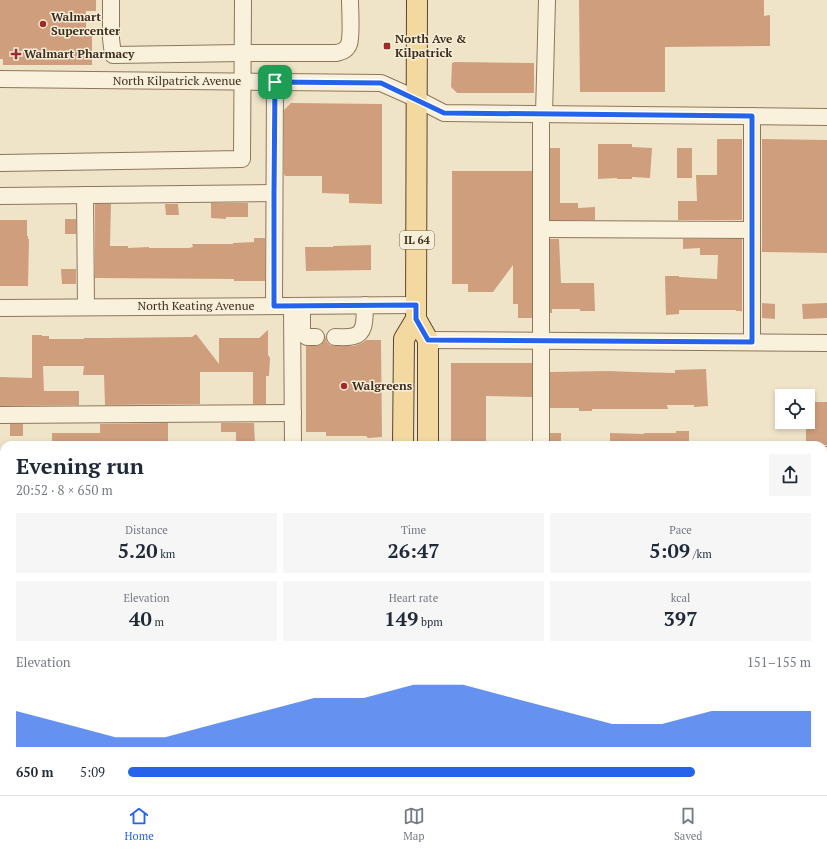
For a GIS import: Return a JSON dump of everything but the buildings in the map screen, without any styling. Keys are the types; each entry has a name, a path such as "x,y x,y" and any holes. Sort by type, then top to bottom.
{"main road":[{"name":"IL 64","path":"416,312 417,0"},
{"path":"416,312 428,340 428,441"},
{"path":"403,441 404,339 416,312"}],"street":[{"path":"111,0 111,39 114,55 115,80"},
{"path":"0,163 242,159 243,0"},
{"path":"114,55 336,53 346,49 349,44 350,0"},
{"path":"541,441 542,114 546,0"},
{"name":"North Kilpatrick Avenue","path":"0,80 381,83 444,113 827,117"},
{"path":"274,306 275,82"},
{"path":"752,116 752,342"},
{"path":"0,196 274,194"},
{"path":"84,195 86,307"},
{"path":"541,229 752,230"},
{"path":"335,337 356,336 361,332 364,327 365,305"},
{"name":"North Keating Avenue","path":"0,308 365,305 416,312"},
{"path":"297,306 302,333 307,337 316,338"},
{"path":"293,441 297,306"},
{"path":"428,340 827,343"},
{"path":"0,415 293,413"},
{"path":"827,690 827,795"}],"place":[{"name":"Walmart Supercenter","path":"43,24"},
{"name":"North Ave & Kilpatrick","path":"387,46"},
{"name":"Walmart Pharmacy","path":"16,54"},
{"name":"Walgreens","path":"344,386"}],"route":[{"path":"275,82 381,83 444,113 752,116 752,342 428,340 416,319 416,305 274,306 275,82"}]}
